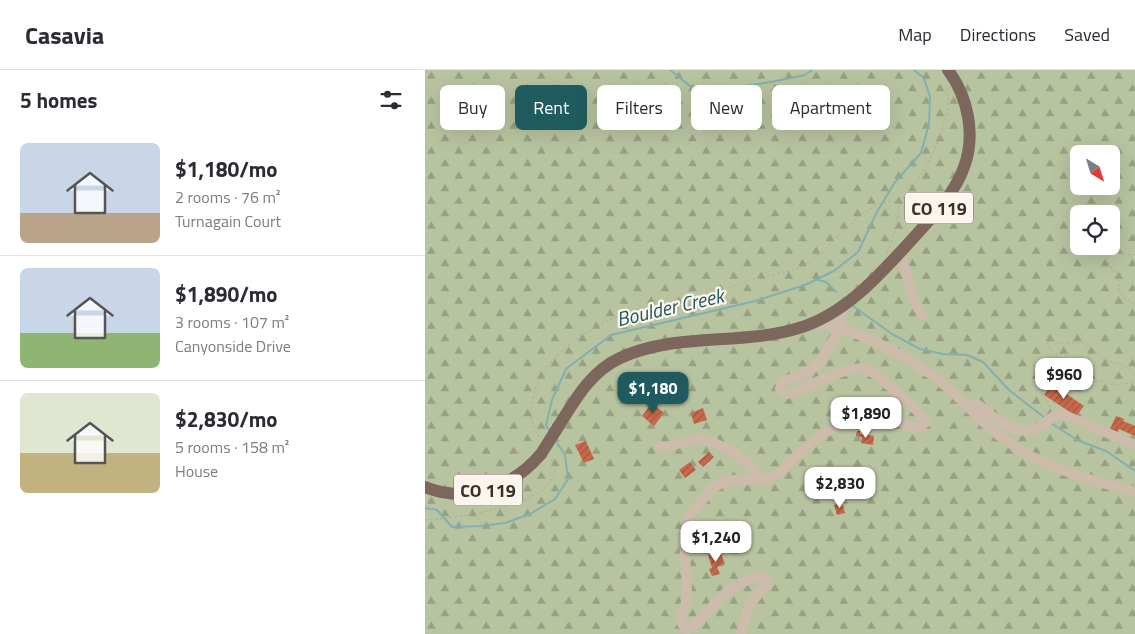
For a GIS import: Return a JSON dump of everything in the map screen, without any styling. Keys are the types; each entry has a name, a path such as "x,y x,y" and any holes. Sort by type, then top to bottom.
{"main road":[{"name":"CO 119","path":"425,487 459,494 478,492 508,482 522,473 541,454 587,383 598,372 621,358 658,347 689,342 770,335 811,324 843,305 880,275 895,250 928,221 953,190 964,167 969,149 970,132 967,111 960,89 949,70"}],"street":[{"path":"895,250 914,300 922,315"},
{"path":"741,634 749,606 767,583 765,578 759,575 744,580 723,594 695,625 687,629 683,626 681,620 681,612 685,604 687,581 685,540 689,517 711,490 715,486 734,480 749,481 773,477 780,473 807,447 856,414 869,411 882,412 910,428 917,428 925,422 918,412 898,393 866,369 857,368 837,374 793,393 783,393 780,389 779,384 782,382 804,374 818,364 841,328 840,318 843,305"},
{"path":"811,324 841,328 889,350 923,369 943,383 1005,440 1039,461 1077,476 1135,492"},
{"path":"967,406 977,404 1016,431 1029,432 1051,418 1062,414 1135,445"},
{"path":"659,446 663,448 695,438 706,439 734,452 761,479"}],"path":[{"path":"876,206 891,201 897,202 904,198 919,177 937,143 947,112 947,88"},
{"path":"895,250 899,211 897,202"},
{"path":"1135,255 1112,253 1106,260 1118,276 1119,289 1123,297 1135,305"},
{"path":"1049,378 1056,374 1058,356 1047,345 1049,338 1057,343 1085,343 1105,360 1125,366 1135,375"},
{"path":"1051,418 1041,393 1044,390 1044,375 1049,378 1059,376 1071,385 1073,378 1083,376 1091,381 1104,381 1114,385 1135,382"},
{"path":"1088,455 1099,439"},
{"path":"425,520 456,518 503,507"}],"green space":[{"path":"425,70 1135,70 1135,634 425,634"}],"building":[{"path":"1052,384 1084,406 1076,416 1044,395"},
{"path":"652,403 664,413 654,426 642,416"},
{"path":"703,408 707,420 694,424 691,413"},
{"path":"1116,416 1135,426 1135,436 1119,429 1118,432 1110,429"},
{"path":"857,431 860,431 860,434 874,436 873,445 861,443 862,437 856,436"},
{"path":"586,441 594,459 584,463 575,445"},
{"path":"709,452 714,457 703,467 698,462"},
{"path":"690,462 696,470 685,478 679,470"},
{"path":"842,502 845,513 837,515 834,505"},
{"path":"720,551 725,564 717,567 720,574 712,576 709,569 712,568 708,555"}],"waterway":[{"name":"Boulder Creek","path":"670,70 690,86 700,98 714,98 739,87 805,75 812,70"},
{"name":"Boulder Creek","path":"549,430 546,425 552,400 566,369 611,335 755,301 805,285 834,271 858,252 877,212 895,182 921,153 929,124 930,97 924,78 914,70"},
{"path":"818,280 826,282 836,292"},
{"path":"853,306 892,334 920,349 943,354 967,355 983,362 1009,390 1045,418"},
{"path":"1051,423 1077,440 1106,451 1135,471"},
{"name":"Boulder Creek","path":"425,508 437,510 452,527 505,523 530,514 555,499 568,479 565,455 555,440"}]}
